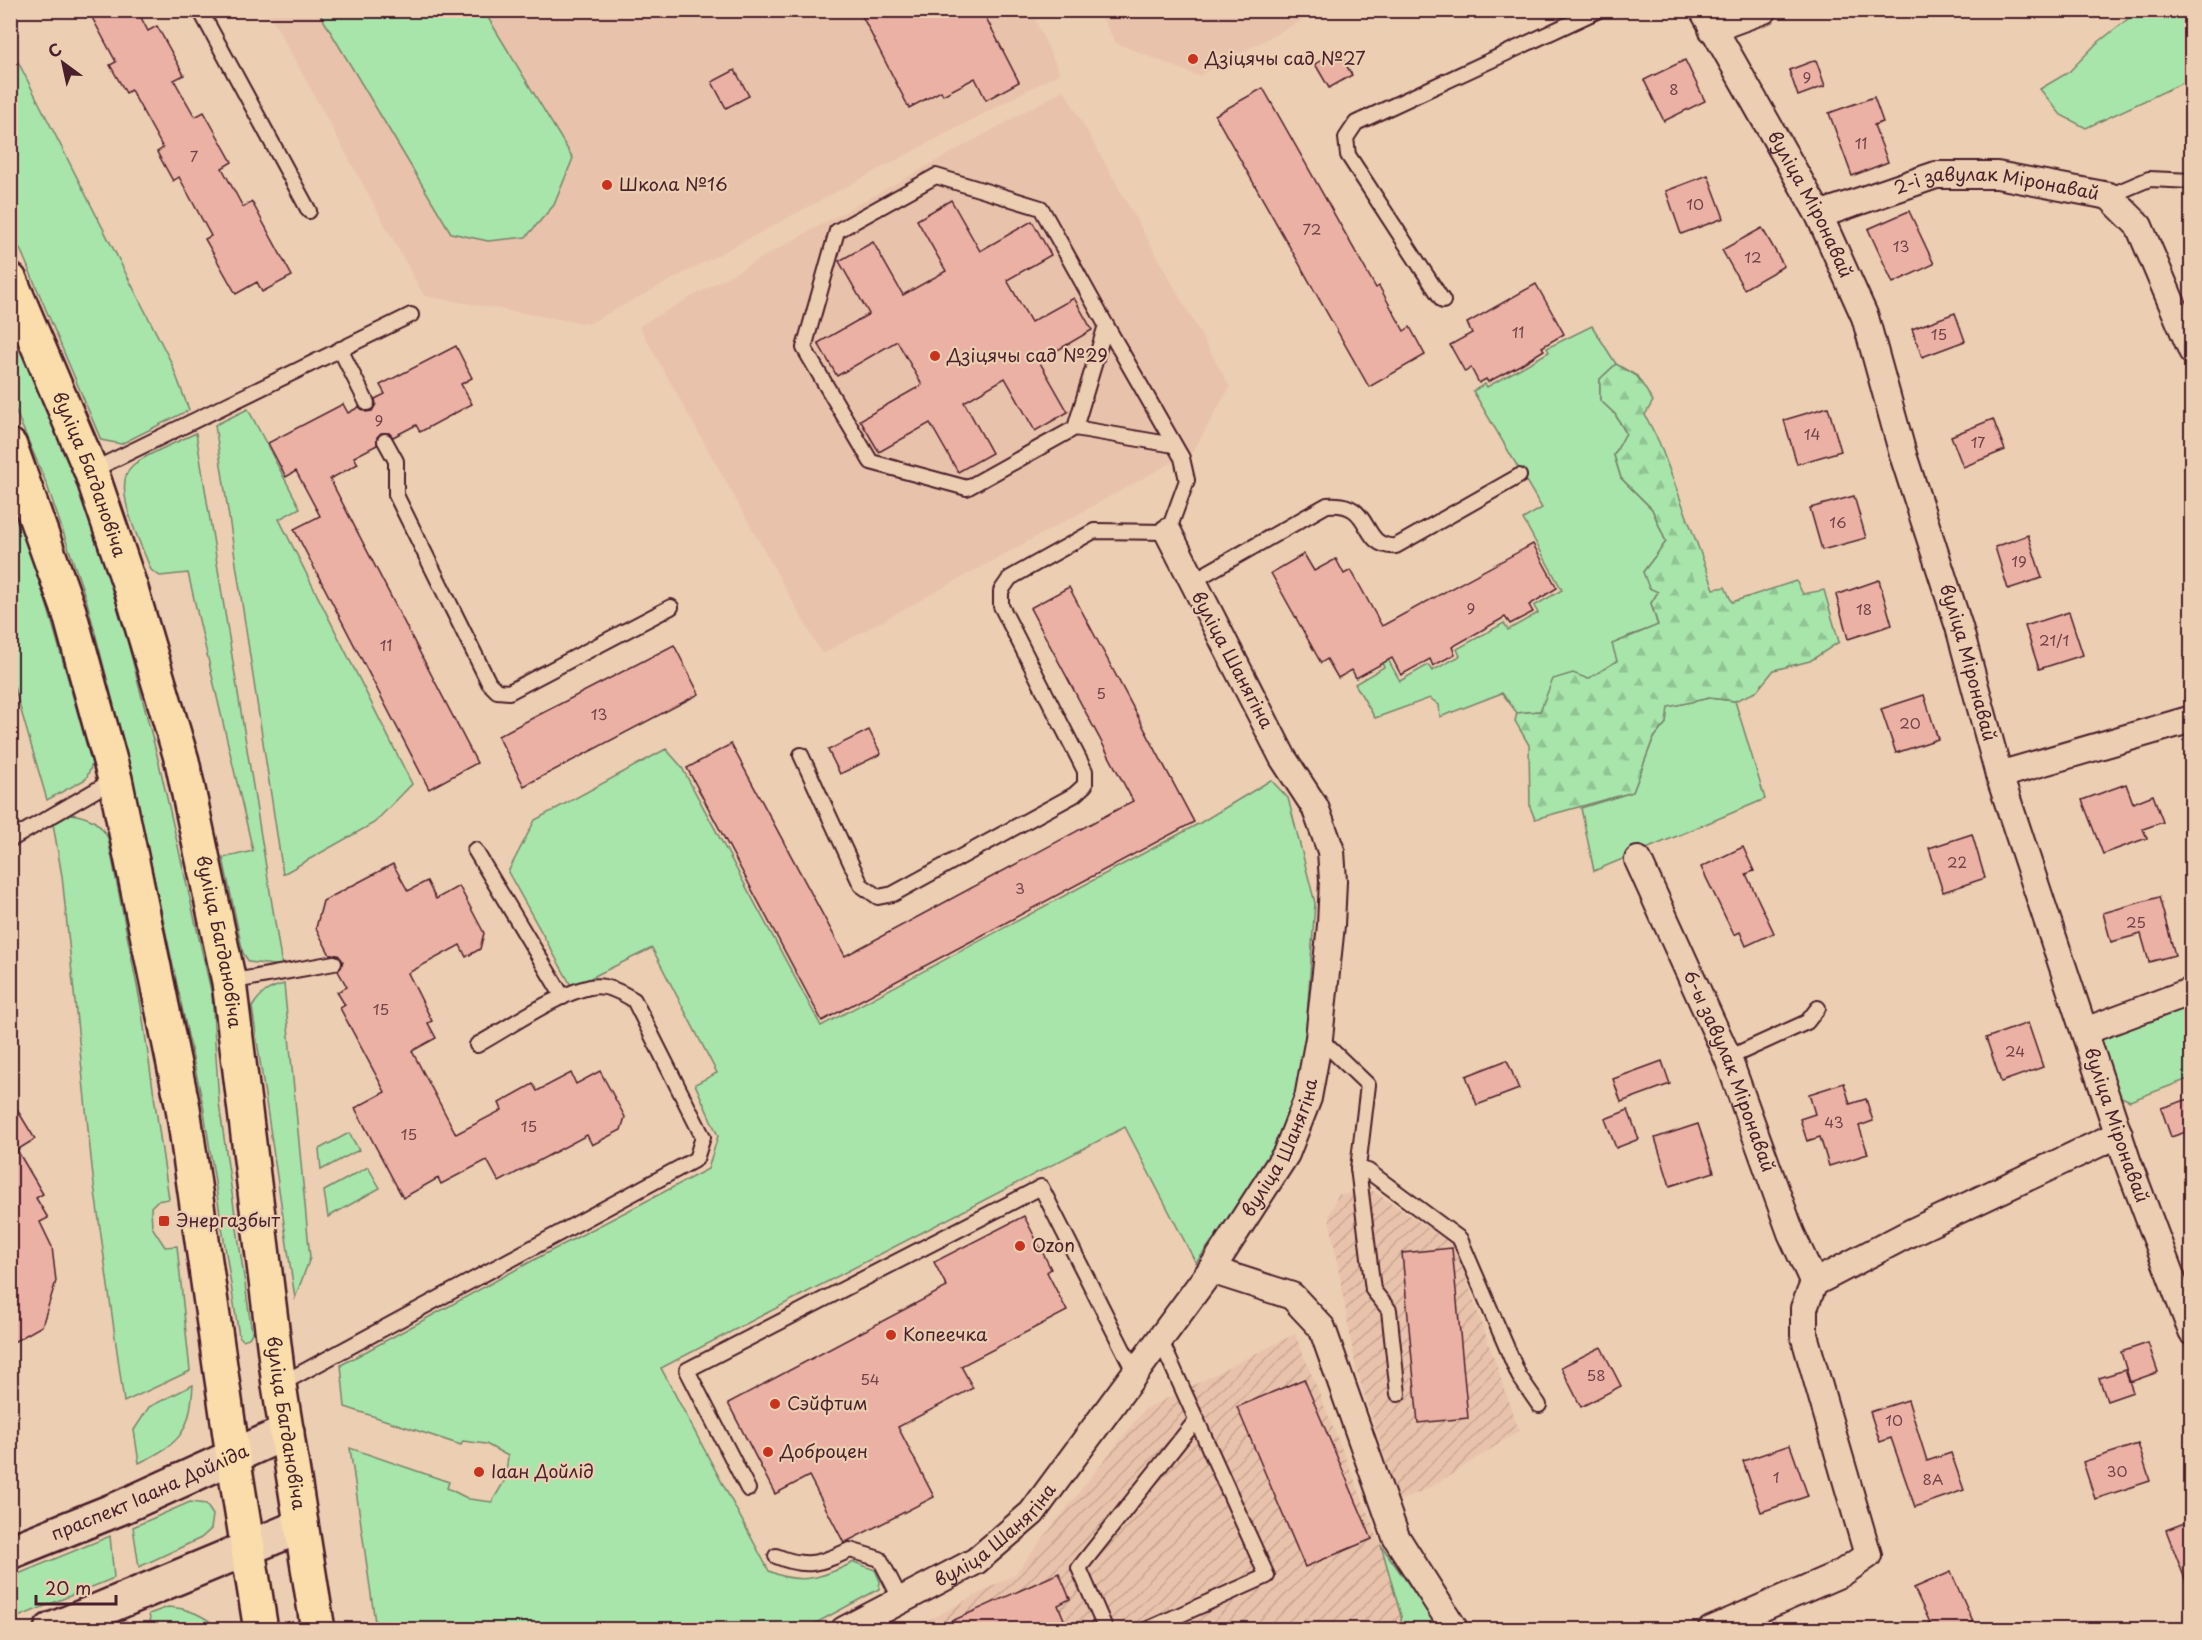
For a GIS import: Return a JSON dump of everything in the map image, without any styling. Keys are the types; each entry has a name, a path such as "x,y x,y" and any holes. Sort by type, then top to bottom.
{"main road":[{"name":"вуліца Багдановіча","path":"10,280 91,471 131,589 182,761 229,982 279,1385 318,1629"},
{"path":"14,462 69,611 115,779 183,1108 233,1456 261,1629"},
{"name":"праспект Іаана Дойліда","path":"10,1552 122,1507 287,1431"},
{"path":"51,1629 301,1526"}],"street":[{"path":"1707,20 1764,10"},
{"name":"вуліца Міронавай","path":"1707,20 1819,215 1865,317 1904,458 1959,627 1999,776 2119,1134 2192,1332"},
{"name":"2-і завулак Міронавай","path":"1819,215 1936,175 1997,175 2109,196 2139,226 2192,351"},
{"name":"вуліца Шанягіна","path":"844,1629 976,1561 1032,1513 1211,1270 1286,1154 1308,1098 1319,1038 1331,925 1333,881 1331,851 1315,807 1283,758 1191,582 1168,532"},
{"path":"1999,776 2192,719"},
{"name":"6-ы завулак Міронавай","path":"1638,860 1728,1058 1791,1233 1814,1282"},
{"path":"2085,1031 2192,991"},
{"path":"1711,1629 1842,1573 1868,1555 1804,1335 1804,1308 1814,1282 1910,1233 2119,1134"},
{"path":"1211,1270 1292,1296 1322,1328 1396,1537 1455,1629"}],"lane":[{"path":"200,10 309,211"},
{"path":"1443,301 1348,155 1346,138 1356,123 1599,10"},
{"path":"801,755 861,885 878,897 893,894 1074,795 1085,785 1084,771 1001,606 1001,591 1010,578 1094,531 1168,532 1187,480 1182,458 1041,208 936,176 837,231 804,348 871,462 967,488 1075,428 1174,445"},
{"path":"2109,196 2149,179 2192,181"},
{"path":"91,471 411,315"},
{"path":"1075,428 1107,325"},
{"path":"340,349 367,403"},
{"path":"386,441 396,462 396,495 489,683 497,691 509,692 671,607"},
{"path":"1191,582 1327,505 1350,506 1359,514 1376,542 1384,547 1396,546 1519,476"},
{"path":"10,840 115,779"},
{"path":"475,850 563,997"},
{"path":"229,982 334,963"},
{"path":"279,1385 696,1159 703,1137 634,1000 618,990 592,986 563,997 477,1045"},
{"path":"1728,1058 1808,1022 1818,1008"},
{"path":"1319,1038 1368,1085 1358,1168 1372,1290 1389,1310 1398,1395"},
{"path":"1358,1168 1368,1171 1460,1239 1519,1376 1539,1405"},
{"path":"748,1489 687,1370 1041,1187 1135,1373"},
{"path":"1146,1629 1267,1576 1160,1339"},
{"path":"1106,1629 1079,1568 1197,1419"},
{"path":"776,1556 794,1563 820,1563 850,1550 880,1559 901,1600"}],"shaded area":[{"name":"Школа №16","path":"268,11 1031,11 1060,73 588,324 424,296"},
{"name":"Дзіцячы сад №27","path":"1098,11 1319,11 1198,76 1116,43"},
{"name":"Дзіцячы сад №29","path":"1064,90 1230,387 1193,451 822,654 639,326"},
{"path":"1373,1191 1455,1246 1519,1431 1433,1486 1399,1501 1356,1369 1329,1216 1338,1195"},
{"path":"1295,1334 1381,1545 1401,1617 1402,1629 910,1630 1014,1575 1144,1410"}],"green space":[{"path":"318,11 484,11 573,158 554,205 526,237 488,241 451,233"},
{"path":"2138,11 2191,11 2191,79 2086,128 2061,115 2040,89 2069,72 2096,44"},
{"path":"10,46 171,362 189,410 121,444 101,440 11,232"},
{"path":"10,325 76,478 116,597 159,763 212,995 219,1103 252,1333 249,1338 243,1340 239,1336 203,1105 131,771 87,602 47,485 11,400"},
{"path":"1592,326 1616,364 1600,379 1600,400 1615,414 1626,433 1614,455 1621,478 1652,509 1666,542 1643,572 1658,592 1651,603 1658,626 1628,636 1617,661 1540,711 1517,713 1502,693 1440,717 1439,705 1430,698 1375,718 1355,684 1384,667 1380,659 1386,656 1400,681 1428,665 1432,671 1460,656 1457,649 1504,623 1508,630 1538,613 1534,606 1562,590 1523,519 1542,508 1473,391 1485,384 1487,387 1549,352 1547,348"},
{"path":"1616,364 1637,376 1653,401 1645,415 1659,442 1714,589 1725,587 1732,602 1796,581 1803,594 1824,590 1839,642 1810,661 1774,670 1756,692 1735,701 1709,698 1668,707 1666,723 1653,739 1633,792 1535,819 1530,807 1529,745 1515,721 1517,713 1540,711 1553,679 1573,673 1588,679 1617,661 1612,644 1658,625 1651,603 1658,592 1649,588 1643,572 1666,542 1652,509 1621,478 1614,455 1626,433 1615,414 1600,400 1600,379"},
{"path":"248,409 300,508 279,519 412,784 374,823 283,874 215,425"},
{"path":"196,433 282,966 249,962 243,953 223,858 253,851 188,573 160,576 151,570 135,531 126,500 124,486 127,474 133,465"},
{"path":"11,518 19,520 49,612 92,764 86,779 47,800 11,676"},
{"path":"1709,698 1735,701 1765,799 1594,871 1581,808 1633,792 1653,739 1666,723 1667,707"},
{"path":"666,749 681,766 821,1026 1200,823 1271,780 1288,798 1315,903 1306,1031 1296,1092 1273,1150 1243,1198 1196,1263 1125,1127 661,1368 769,1571 792,1578 812,1578 833,1572 854,1562 875,1570 880,1581 879,1589 805,1629 376,1629 350,1448 449,1482 447,1488 469,1499 492,1502 505,1480 508,1456 486,1444 463,1441 461,1445 345,1407 341,1365 543,1255 708,1169 718,1136 695,1084 717,1073 652,948 572,987 508,872 535,820"},
{"path":"71,814 93,821 108,838 141,1006 169,1199 157,1201 151,1207 152,1227 165,1247 177,1246 190,1371 124,1402 93,1177 62,876 53,824"},
{"path":"284,984 310,1258 295,1298 252,1007 265,992"},
{"path":"2191,1001 2191,1078 2130,1101 2119,1096 2100,1044 2105,1035"},
{"path":"349,1133 359,1150 321,1170 319,1149"},
{"path":"368,1167 380,1188 328,1217 324,1191"},
{"path":"193,1385 189,1414 181,1434 165,1449 139,1463 134,1430 149,1407"},
{"path":"190,1502 206,1504 213,1515 211,1529 201,1538 139,1567 133,1527"},
{"path":"110,1536 114,1578 11,1620 11,1577"},
{"path":"1381,1545 1440,1629 1402,1629 1401,1616"},
{"path":"168,1607 196,1613 220,1629 152,1629 149,1614"}],"building":[{"path":"88,10 137,10 148,31 157,26 184,75 174,80 195,117 204,112 232,162 222,168 243,207 252,202 292,276 262,292 257,282 236,294 205,239 211,236 179,177 173,181 157,152 163,148 131,90 126,93 110,65 116,62"},
{"path":"859,10 982,10 1019,82 986,100 975,78 943,95 941,91 909,108"},
{"path":"1338,51 1352,75 1329,88 1315,64"},
{"path":"1685,60 1705,101 1664,121 1644,80"},
{"path":"1816,60 1825,86 1798,96 1789,70"},
{"path":"735,70 749,96 726,108 712,82"},
{"path":"1263,88 1376,288 1379,286 1404,331 1410,327 1425,355 1369,387 1215,115"},
{"path":"1874,97 1883,122 1874,125 1888,162 1852,176 1829,113"},
{"path":"1708,175 1724,218 1681,234 1666,191"},
{"path":"951,200 980,251 1032,221 1051,255 1007,280 1031,322 1074,298 1092,330 1039,361 1068,412 1035,431 1005,378 964,402 992,453 958,472 930,423 879,452 860,420 922,385 897,341 837,376 818,343 869,314 839,261 873,242 903,295 946,271 917,220"},
{"path":"1909,211 1934,264 1893,283 1868,229"},
{"path":"1762,228 1784,266 1744,289 1722,250"},
{"path":"1536,284 1564,334 1542,347 1544,350 1520,365 1488,382 1486,379 1479,383 1471,368 1465,372 1450,345 1472,333 1467,323"},
{"path":"1955,313 1965,341 1922,357 1912,329"},
{"path":"456,346 472,378 461,384 472,404 420,432 416,425 393,437 389,433 381,433 377,437 377,445 354,457 358,464 330,479 477,763 429,789 294,529 320,516 296,471 286,477 268,443 343,404 348,413 359,407 366,412 372,411 376,404 375,399 385,394 380,385"},
{"path":"1828,407 1841,451 1797,464 1784,420"},
{"path":"1993,419 2005,450 1963,467 1951,436"},
{"path":"1854,496 1866,538 1822,550 1810,508"},
{"path":"2028,535 2042,578 2008,589 1995,547"},
{"path":"1533,544 1557,588 1529,605 1533,612 1510,624 1505,617 1452,647 1455,654 1433,666 1430,659 1401,675 1392,658 1356,678 1352,670 1338,678 1327,659 1321,663 1271,573 1304,554 1314,571 1336,559 1344,574 1351,570 1382,626"},
{"path":"1879,580 1892,625 1848,639 1836,595"},
{"path":"1069,587 1194,822 822,1021 687,768 731,744 845,956 1133,801 1030,608"},
{"path":"2069,612 2083,655 2039,669 2025,626"},
{"path":"674,645 699,694 524,786 498,736"},
{"path":"1924,695 1938,739 1896,753 1881,709"},
{"path":"869,730 881,754 840,774 828,750"},
{"path":"2126,784 2133,803 2153,795 2163,822 2143,829 2147,838 2103,854 2082,800"},
{"path":"1972,834 1985,878 1943,892 1929,848"},
{"path":"1743,847 1754,871 1746,874 1774,933 1746,946 1740,932 1734,935 1701,867"},
{"path":"393,864 408,891 427,881 436,899 459,886 484,933 480,949 466,957 460,945 408,973 432,1021 428,1023 436,1038 412,1051 456,1134 502,1110 499,1103 533,1084 537,1091 571,1073 576,1084 600,1071 625,1117 621,1130 592,1145 587,1135 499,1182 487,1160 441,1184 438,1178 403,1198 355,1108 385,1092 340,1008 345,1005 337,992 347,987 338,971 343,961 338,955 330,955 316,928 323,901"},
{"path":"2159,897 2175,955 2149,962 2141,934 2111,942 2103,913"},
{"path":"2028,1023 2043,1067 2001,1082 1986,1038"},
{"path":"1507,1060 1519,1089 1477,1105 1466,1076"},
{"path":"1662,1061 1670,1084 1621,1102 1613,1079"},
{"path":"1844,1083 1850,1104 1866,1099 1873,1121 1859,1126 1868,1154 1829,1166 1820,1137 1807,1141 1800,1119 1815,1114 1809,1094"},
{"path":"10,1098 35,1139 17,1150 43,1194 36,1198 48,1218 40,1222 52,1247 56,1281 42,1326 10,1344"},
{"path":"2192,1098 2192,1130 2171,1137 2161,1108"},
{"path":"1628,1110 1639,1139 1616,1148 1605,1119"},
{"path":"1698,1124 1714,1172 1670,1186 1655,1138"},
{"path":"1024,1216 1051,1269 1047,1272 1067,1311 961,1366 973,1388 898,1427 934,1497 844,1543 809,1476 775,1494 728,1403 947,1287 934,1262"},
{"path":"1452,1248 1468,1418 1418,1423 1402,1253"},
{"path":"2148,1343 2158,1372 2130,1382 2121,1352"},
{"path":"1601,1347 1621,1386 1581,1407 1561,1367"},
{"path":"2125,1370 2133,1392 2107,1401 2099,1378"},
{"path":"1304,1379 1372,1539 1305,1567 1237,1407"},
{"path":"1908,1400 1927,1461 1951,1453 1964,1490 1915,1507 1891,1438 1880,1442 1870,1412"},
{"path":"2138,1444 2150,1481 2095,1499 2083,1462"},
{"path":"1790,1445 1808,1496 1761,1512 1743,1461"},
{"path":"2192,1520 2192,1592 2190,1592 2166,1530"},
{"path":"1951,1572 1976,1629 1933,1629 1914,1588"},
{"path":"1059,1573 1070,1599 1058,1605 1068,1629 934,1629"}],"place":[{"name":"Дзіцячы сад №27","path":"1193,59"},
{"name":"Школа №16","path":"607,185"},
{"name":"Дзіцячы сад №29","path":"935,356"},
{"name":"Энергазбыт","path":"164,1221"},
{"name":"Ozon","path":"1020,1246"},
{"name":"Копеечка","path":"891,1335"},
{"name":"Сэйфтим","path":"775,1404"},
{"name":"Доброцен","path":"768,1452"},
{"name":"Іаан Дойлід","path":"479,1472"}]}
